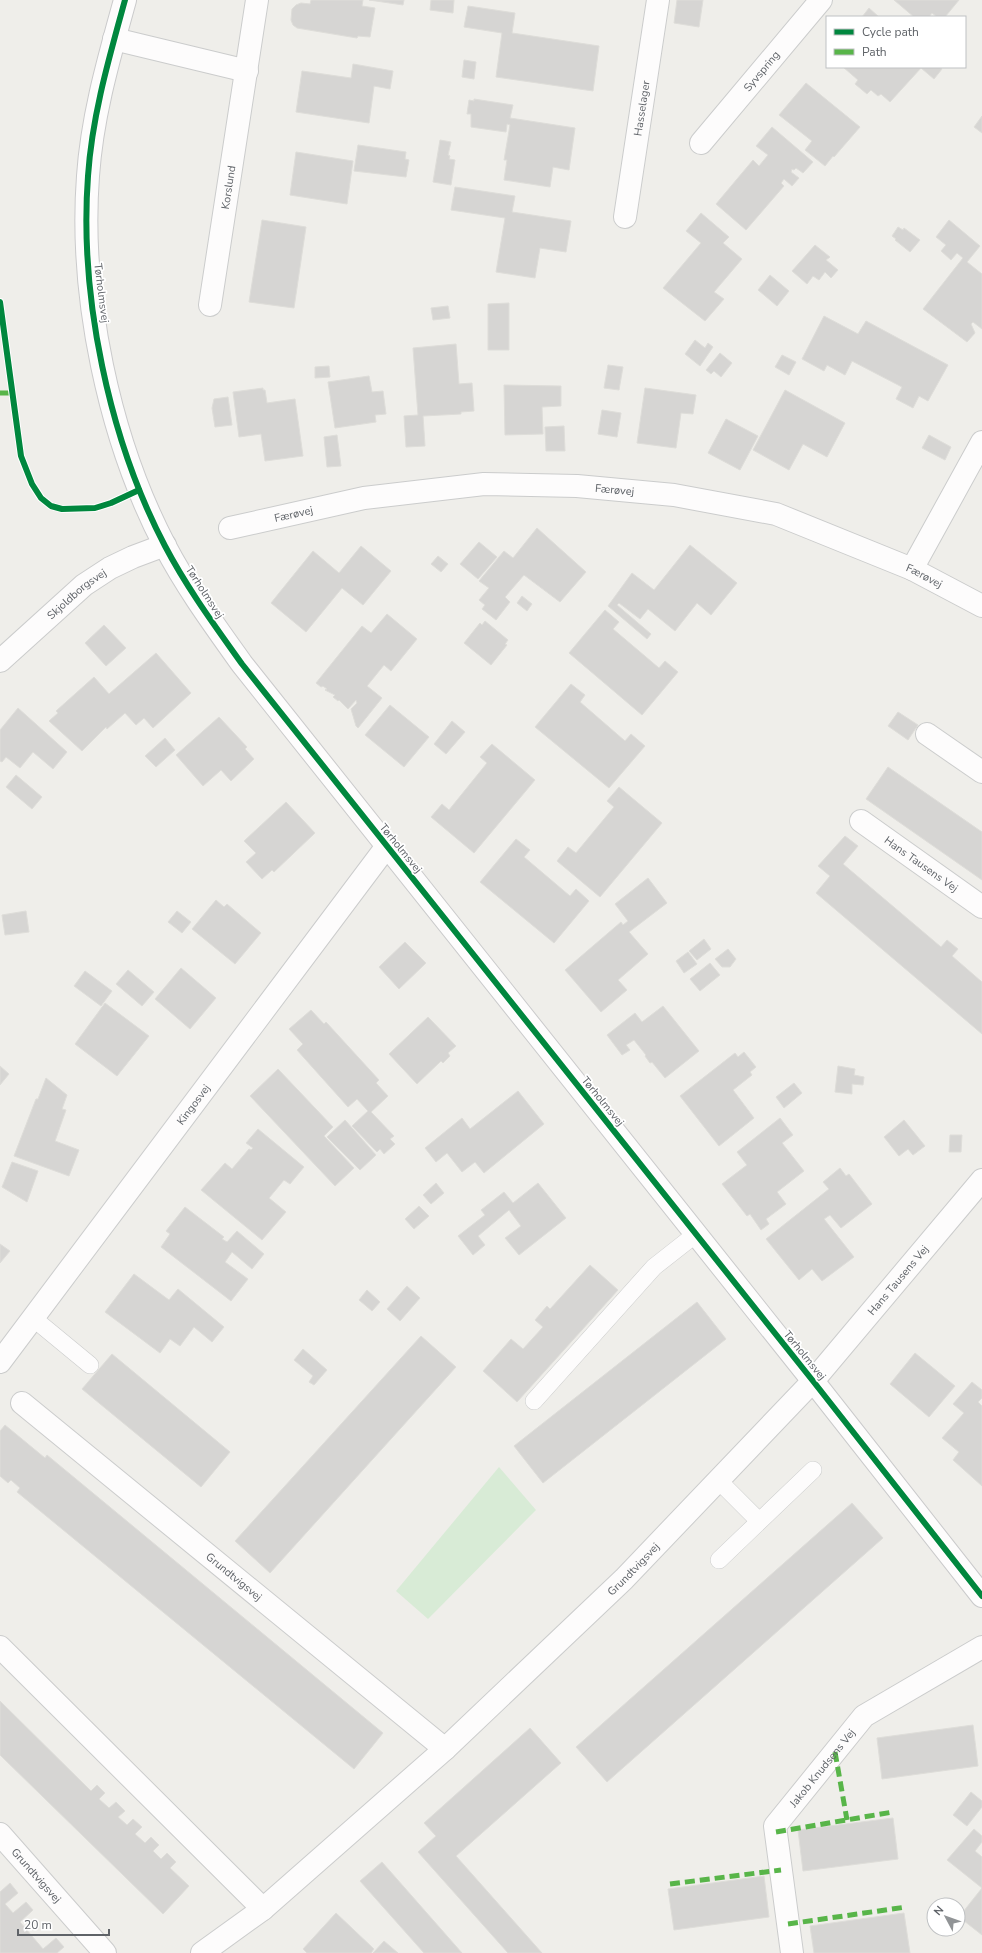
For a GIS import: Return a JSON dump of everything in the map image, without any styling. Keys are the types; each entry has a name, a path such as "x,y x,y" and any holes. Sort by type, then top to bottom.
{"street":[{"name":"Tørholmsvej","path":"125,0 102,85 88,176 88,270 100,356 111,403 139,490 165,545 192,593 242,664 813,1381 982,1596"},
{"name":"Korslund","path":"210,304 257,0"},
{"name":"Hasselager","path":"625,217 658,0"},
{"name":"Syvspring","path":"701,143 822,0"},
{"path":"114,39 247,71"},
{"path":"912,569 982,442"},
{"name":"Færøvej","path":"230,528 364,498 484,484 577,486 674,495 776,514 912,569 982,606"},
{"name":"Skjoldborgsvej","path":"0,661 84,585 110,568 133,557 165,545"},
{"path":"928,734 982,772"},
{"name":"Hans Tausens Vej","path":"861,821 982,906"},
{"name":"Kingosvej","path":"0,1362 387,846"},
{"name":"Hans Tausens Vej","path":"813,1381 982,1180"},
{"name":"Grundtvigsvej","path":"202,1953 263,1909 445,1749 624,1579 813,1381"},
{"name":"Grundtvigsvej","path":"22,1403 445,1749"},
{"path":"0,1647 263,1909"},
{"name":"Jakob Knudsens Vej","path":"792,1953 776,1826 864,1716 982,1647"},
{"name":"Grundtvigsvej","path":"0,1834 105,1953"}],"lane":[{"path":"534,1401 654,1267 696,1234"},
{"path":"33,1318 90,1365"},
{"path":"719,1560 814,1470"},
{"path":"718,1480 759,1521"}],"green space":[{"path":"499,1467 536,1510 428,1619 396,1591"}],"building":[{"path":"311,0 363,0 362,6 375,8 370,37 358,36 357,38 297,28 293,25 291,20 292,9 301,3 310,4"},
{"path":"369,0 404,0 403,5"},
{"path":"431,0 454,0 453,13 430,10"},
{"path":"677,0 703,0 699,27 674,23"},
{"path":"894,0 959,0 946,16 936,16 932,13 930,16 913,16"},
{"path":"468,6 515,13 512,33 599,46 593,91 496,77 502,33 464,27"},
{"path":"869,8 878,16 863,16"},
{"path":"464,60 476,62 474,79 462,77"},
{"path":"353,64 393,71 390,89 374,86 369,123 296,112 302,71 351,78"},
{"path":"844,68 921,68 890,102 881,94 878,96 871,90 867,94 855,84 858,80"},
{"path":"921,68 942,69 934,79"},
{"path":"806,83 860,127 825,166 805,150 812,141 779,115"},
{"path":"474,99 513,105 510,118 575,128 569,170 553,167 550,187 504,180 507,160 504,160 510,125 507,124 506,132 471,127 471,114 467,114 469,100 474,101"},
{"path":"982,116 982,133 974,127"},
{"path":"772,127 813,162 803,173 796,168 794,170 792,169 791,172 799,178 792,186 784,179 781,183 784,186 746,230 716,204 753,160 759,166 768,155 756,146"},
{"path":"440,140 451,142 448,155 450,156 449,159 455,160 451,185 433,182"},
{"path":"358,145 406,152 405,159 409,160 406,177 354,171"},
{"path":"296,152 353,161 347,204 290,195"},
{"path":"455,187 515,196 512,212 571,221 566,252 540,248 535,278 496,272 505,218 451,210"},
{"path":"701,213 729,237 723,243 742,259 714,292 724,299 705,321 663,288 701,243 686,231"},
{"path":"262,220 306,227 294,308 249,302"},
{"path":"949,220 980,246 967,262 982,274 982,329 973,322 971,324 975,333 967,342 923,309 963,258 957,253 951,260 941,251 946,245 936,237"},
{"path":"898,227 903,230 904,228 920,240 910,252 892,236"},
{"path":"815,245 830,257 826,260 838,270 831,278 825,272 819,280 813,276 807,284 792,271"},
{"path":"770,275 789,291 777,306 758,290"},
{"path":"509,303 509,350 488,350 488,304"},
{"path":"448,306 450,318 433,320 431,308"},
{"path":"824,316 858,334 866,321 948,365 928,401 919,396 913,408 896,399 902,387 852,361 845,375 827,365 824,371 802,359"},
{"path":"695,340 705,348 708,343 713,347 700,366 685,354"},
{"path":"456,344 459,384 472,383 474,411 461,412 461,414 423,416 425,446 406,447 404,416 418,415 413,348"},
{"path":"720,353 732,363 721,377 714,371 711,374 706,370"},
{"path":"782,355 796,362 789,375 775,367"},
{"path":"608,365 623,367 619,390 604,388"},
{"path":"329,366 330,377 315,378 315,367"},
{"path":"369,376 372,392 383,391 386,414 375,415 376,422 335,428 328,382"},
{"path":"504,385 561,386 561,406 542,407 543,434 505,435"},
{"path":"263,388 263,390 265,390 267,403 295,399 303,456 265,461 261,434 239,437 233,392"},
{"path":"645,388 696,395 693,414 681,413 676,448 637,443"},
{"path":"785,390 845,423 827,457 803,444 789,470 753,450"},
{"path":"228,397 232,425 215,427 212,408 214,399"},
{"path":"602,410 621,413 617,437 598,434"},
{"path":"726,419 758,436 740,470 708,453"},
{"path":"564,426 565,451 546,451 545,427"},
{"path":"337,435 341,466 327,467 324,437"},
{"path":"929,435 951,447 945,460 922,448"},
{"path":"537,528 586,572 560,602 524,575 505,597 510,602 496,620 482,609 485,605 479,600 489,588 479,581 504,551 513,558"},
{"path":"479,542 497,557 478,579 460,564"},
{"path":"690,545 737,583 711,615 697,603 675,631 648,609 640,619 619,603 617,605 651,634 647,639 608,606 632,573 654,590"},
{"path":"361,546 391,571 363,605 342,588 306,632 271,603 313,551 339,573"},
{"path":"438,556 448,564 441,572 431,564"},
{"path":"522,596 532,604 527,611 517,603"},
{"path":"605,610 619,622 613,629 659,668 665,661 678,672 642,715 569,653"},
{"path":"387,614 417,639 391,671 384,665 367,686 382,698 358,728 351,709 357,703 356,700 348,709 339,700 338,701 333,697 335,695 325,690 327,689 323,686 321,687 316,683 362,626 371,633"},
{"path":"485,621 508,640 505,644 507,645 491,665 464,643 480,623 482,625"},
{"path":"104,625 126,648 106,666 85,643"},
{"path":"156,653 191,693 153,728 144,718 136,725 125,713 107,729 106,727 82,751 49,721 58,713 56,711 94,677 109,694"},
{"path":"571,684 585,695 580,702 625,741 631,734 645,746 609,788 535,727"},
{"path":"390,705 429,737 404,767 365,735"},
{"path":"18,708 67,752 53,769 33,752 20,768 6,757 2,762 0,761 0,730"},
{"path":"898,712 918,725 908,740 888,726"},
{"path":"219,717 247,747 245,749 254,759 231,781 221,770 203,786 176,755"},
{"path":"452,721 465,732 446,754 434,744"},
{"path":"165,738 175,750 156,767 145,756"},
{"path":"492,744 535,780 474,853 431,817 442,804 449,810 487,763 480,757"},
{"path":"888,767 982,832 982,880 866,799"},
{"path":"16,775 42,797 32,809 6,787"},
{"path":"619,787 662,823 600,897 557,861 568,847 576,853 614,807 607,801"},
{"path":"286,802 315,833 274,872 272,870 262,879 246,862 256,853 244,841"},
{"path":"845,836 858,846 843,864 941,947 947,940 958,949 952,956 982,982 982,1034 816,893 830,876 818,866"},
{"path":"516,839 530,850 524,857 570,896 576,889 589,901 554,943 480,882"},
{"path":"648,878 667,903 629,932 648,954 618,980 627,990 601,1012 565,970 621,922 623,925 628,921 615,904"},
{"path":"216,900 224,907 227,904 261,933 235,964 192,929"},
{"path":"26,911 29,932 5,935 2,915"},
{"path":"177,911 191,922 182,933 168,922"},
{"path":"704,939 711,949 697,960 689,951"},
{"path":"405,942 426,963 399,989 379,967"},
{"path":"728,949 736,959 730,967 722,967 715,959"},
{"path":"688,952 697,964 684,973 676,961"},
{"path":"710,963 720,975 700,991 690,979"},
{"path":"181,968 216,998 190,1029 155,999"},
{"path":"128,970 154,992 142,1006 116,984"},
{"path":"85,971 112,991 101,1006 74,986"},
{"path":"105,1003 149,1036 117,1076 75,1044"},
{"path":"663,1006 699,1051 665,1078 652,1062 650,1063 645,1056 646,1055 634,1040 626,1045 630,1050 622,1055 607,1035 635,1013 642,1022"},
{"path":"311,1010 324,1024 326,1022 379,1080 376,1083 388,1096 371,1112 394,1136 390,1139 395,1144 384,1154 380,1149 377,1152 352,1126 368,1111 357,1099 348,1107 297,1050 303,1044 289,1029"},
{"path":"428,1017 456,1046 448,1053 450,1056 443,1063 441,1061 417,1084 389,1054"},
{"path":"744,1052 756,1067 750,1072 752,1075 733,1090 754,1118 719,1146 680,1096 735,1053 738,1057"},
{"path":"0,1066 9,1074 0,1085"},
{"path":"838,1066 855,1069 854,1075 864,1077 863,1085 852,1084 852,1094 835,1092"},
{"path":"278,1069 333,1127 324,1136 354,1168 335,1186 250,1096"},
{"path":"46,1078 67,1095 62,1109 66,1110 55,1141 79,1150 69,1176 14,1156 36,1099 38,1099"},
{"path":"794,1083 802,1093 784,1108 776,1097"},
{"path":"518,1091 544,1124 484,1173 475,1162 462,1172 447,1153 436,1162 425,1148 462,1118 470,1129"},
{"path":"780,1118 793,1135 782,1143 804,1171 777,1192 786,1204 766,1219 769,1224 761,1230 750,1214 747,1216 722,1184 747,1165 737,1152"},
{"path":"345,1120 376,1155 360,1170 327,1137"},
{"path":"904,1120 925,1146 913,1155 908,1149 899,1156 884,1137"},
{"path":"258,1129 304,1167 290,1184 284,1180 269,1198 286,1212 262,1240 201,1190 225,1163 232,1169 249,1149 251,1150 253,1148 246,1143"},
{"path":"950,1135 962,1135 961,1152 949,1152"},
{"path":"12,1162 38,1171 27,1202 2,1187"},
{"path":"840,1168 846,1176 849,1174 872,1204 841,1228 830,1215 824,1219 854,1257 822,1281 812,1269 799,1280 766,1239 829,1189 823,1182"},
{"path":"436,1183 444,1193 431,1204 423,1195"},
{"path":"538,1183 566,1218 519,1255 505,1238 521,1226 509,1210 478,1236 485,1245 473,1255 458,1236 485,1215 481,1210 504,1192 513,1203"},
{"path":"419,1206 429,1216 414,1229 405,1219"},
{"path":"185,1207 224,1237 222,1239 227,1242 237,1231 264,1254 252,1269 232,1252 225,1262 248,1279 231,1301 161,1247 170,1234 166,1231"},
{"path":"0,1244 10,1251 0,1263"},
{"path":"590,1265 618,1290 517,1402 483,1371 511,1339 523,1349 543,1327 535,1320 547,1306 550,1309"},
{"path":"134,1274 169,1300 178,1289 224,1327 212,1342 194,1327 180,1346 170,1339 160,1353 105,1312"},
{"path":"407,1286 420,1298 400,1321 387,1309"},
{"path":"367,1290 380,1302 372,1311 359,1300"},
{"path":"697,1302 726,1339 543,1483 514,1446"},
{"path":"421,1336 456,1367 270,1573 235,1541"},
{"path":"303,1349 327,1370 314,1385 309,1382 313,1376 294,1360"},
{"path":"915,1353 955,1386 929,1417 890,1384"},
{"path":"112,1354 230,1452 201,1487 82,1389"},
{"path":"972,1382 982,1390 982,1398 978,1402 982,1406 982,1486 953,1460 959,1452 942,1438 964,1413 953,1404"},
{"path":"5,1425 45,1458 47,1455 383,1733 354,1769 17,1492 20,1488 11,1480 8,1483 0,1476 0,1431"},
{"path":"852,1503 883,1538 607,1782 576,1747"},
{"path":"0,1701 91,1791 97,1785 105,1793 99,1799 109,1808 116,1802 125,1811 118,1817 127,1825 133,1819 142,1827 135,1834 145,1843 151,1837 159,1845 153,1851 161,1859 167,1853 176,1862 170,1868 189,1886 163,1914 0,1755"},
{"path":"973,1725 978,1766 882,1779 877,1738"},
{"path":"530,1728 561,1763 456,1856 542,1953 508,1953 418,1852 436,1836 424,1823"},
{"path":"971,1792 982,1801 982,1807 967,1826 953,1815"},
{"path":"893,1818 898,1859 803,1871 798,1830"},
{"path":"974,1829 982,1836 982,1842 975,1851 982,1857 982,1888 947,1860"},
{"path":"382,1862 462,1953 424,1953 360,1881"},
{"path":"764,1876 769,1917 674,1930 668,1889"},
{"path":"10,1883 18,1893 5,1904 13,1913 26,1902 33,1910 20,1922 43,1949 56,1938 64,1947 57,1953 0,1953 0,1892"},
{"path":"982,1888 982,1935 966,1922 966,1908"},
{"path":"336,1913 374,1949 371,1953 307,1953 303,1949"},
{"path":"904,1913 910,1953 814,1953 810,1926"},
{"path":"384,1941 398,1953 373,1953"}],"marked path":[{"path":"0,393 12,393"},
{"path":"835,1752 847,1820"},
{"path":"776,1832 893,1812"},
{"path":"670,1884 781,1870"},
{"path":"788,1924 906,1907"}],"cycle path":[{"path":"125,0 102,87 93,131 88,176 86,222 88,269 102,366 114,414 128,460 145,504 165,546 192,592 242,664 813,1381 982,1596"},
{"path":"0,302 21,456 32,484 41,498 51,506 62,509 95,508 111,503 139,490"}]}
